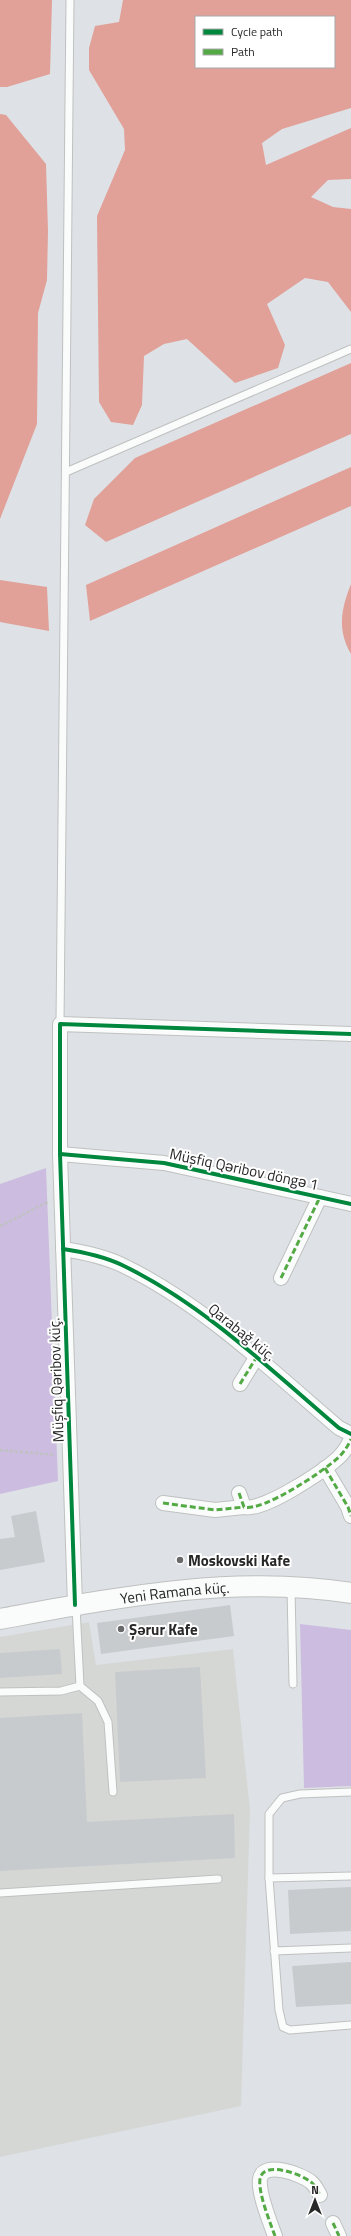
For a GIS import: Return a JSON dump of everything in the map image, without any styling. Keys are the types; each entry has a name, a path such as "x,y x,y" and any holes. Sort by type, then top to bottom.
{"street":[{"path":"60,1024 351,1034"},
{"name":"Müşfiq Qəribov küç.","path":"60,1024 60,1154 76,1605"},
{"name":"Müşfiq Qəribov döngə 1","path":"60,1154 164,1163 351,1204"},
{"path":"281,1278 320,1197"},
{"name":"Qarabağ küç.","path":"63,1250 88,1253 121,1264 161,1287 196,1310 339,1428 351,1434"},
{"path":"240,1384 256,1358"},
{"path":"164,1503 215,1510 258,1506 304,1483 325,1468 340,1456 351,1439"},
{"path":"325,1468 348,1507 351,1516"},
{"path":"239,1493 244,1507"},
{"name":"Yeni Ramana küç.","path":"0,1619 76,1605 226,1586 317,1587 351,1593"},
{"path":"275,2236 260,2187 261,2174 265,2170 274,2169 303,2177 312,2183 320,2194"},
{"path":"333,2223 339,2236"}],"lane":[{"path":"60,1024 70,0"},
{"path":"66,472 351,349"},
{"path":"291,1586 293,1684"},
{"path":"76,1605 80,1686 98,1701 108,1722 114,1792"},
{"path":"0,1692 61,1691 80,1686"},
{"path":"351,1792 300,1794 282,1798 270,1814 269,1878 279,2010 283,2027 290,2030 351,2026 351,2029"},
{"path":"269,1878 351,1876"},
{"path":"0,1894 218,1879"},
{"path":"274,1951 351,1948"}],"path":[{"path":"0,1226 48,1202"},
{"path":"0,1450 57,1455"}],"shaded area":[{"path":"0,0 52,0 50,74 7,87 0,87"},
{"path":"123,0 351,0 351,108 282,129 262,143 266,165 351,128 351,179 328,180 311,197 333,207 351,209 351,312 328,282 305,278 267,304 285,345 278,368 235,383 187,339 164,344 144,356 142,405 133,425 111,422 99,402 97,216 125,150 124,129 89,70 89,48 95,26 119,22"},
{"path":"0,114 6,115 46,164 48,231 47,280 38,313 37,424 0,519"},
{"path":"351,363 351,434 106,542 85,525 94,499 135,458"},
{"path":"351,467 351,506 90,621 86,585"},
{"path":"0,580 47,587 49,631 0,622"},
{"path":"351,584 351,654 344,636 342,619 345,602"},
{"path":"46,1168 58,1481 0,1494 0,1184"},
{"path":"89,1622 96,1665 233,1649 250,1810 241,2106 0,2157 0,1637"},
{"path":"300,1624 351,1630 351,1786 304,1788"}],"building":[{"path":"36,1511 45,1562 0,1570 0,1539 15,1537 11,1516"},
{"path":"230,1605 234,1636 101,1654 97,1623"},
{"path":"60,1649 62,1674 0,1678 0,1653"},
{"path":"200,1667 206,1778 120,1782 115,1672"},
{"path":"82,1713 87,1822 234,1814 235,1858 0,1871 0,1718"},
{"path":"351,1887 351,1931 290,1934 288,1890"},
{"path":"351,1962 351,2004 296,2007 292,1966"}],"marked path":[{"path":"281,1278 320,1197"},
{"path":"240,1384 256,1358"},
{"path":"239,1493 244,1507 253,1507 278,1497 307,1480 339,1457 351,1439"},
{"path":"325,1468 348,1507 351,1516"},
{"path":"163,1503 215,1510 244,1507"},
{"path":"275,2236 261,2192 260,2179 263,2173 268,2170 275,2169 299,2175 312,2183 320,2195"},
{"path":"333,2223 339,2236"}],"cycle path":[{"path":"75,1605 60,1154 60,1024 351,1034"},
{"path":"60,1154 164,1163 351,1204"},
{"path":"63,1249 108,1259 152,1281 181,1299 208,1318 262,1361 339,1428 351,1434"}],"place":[{"name":"Moskovski Kafe","path":"180,1560"},
{"name":"Şərur Kafe","path":"121,1629"}]}
